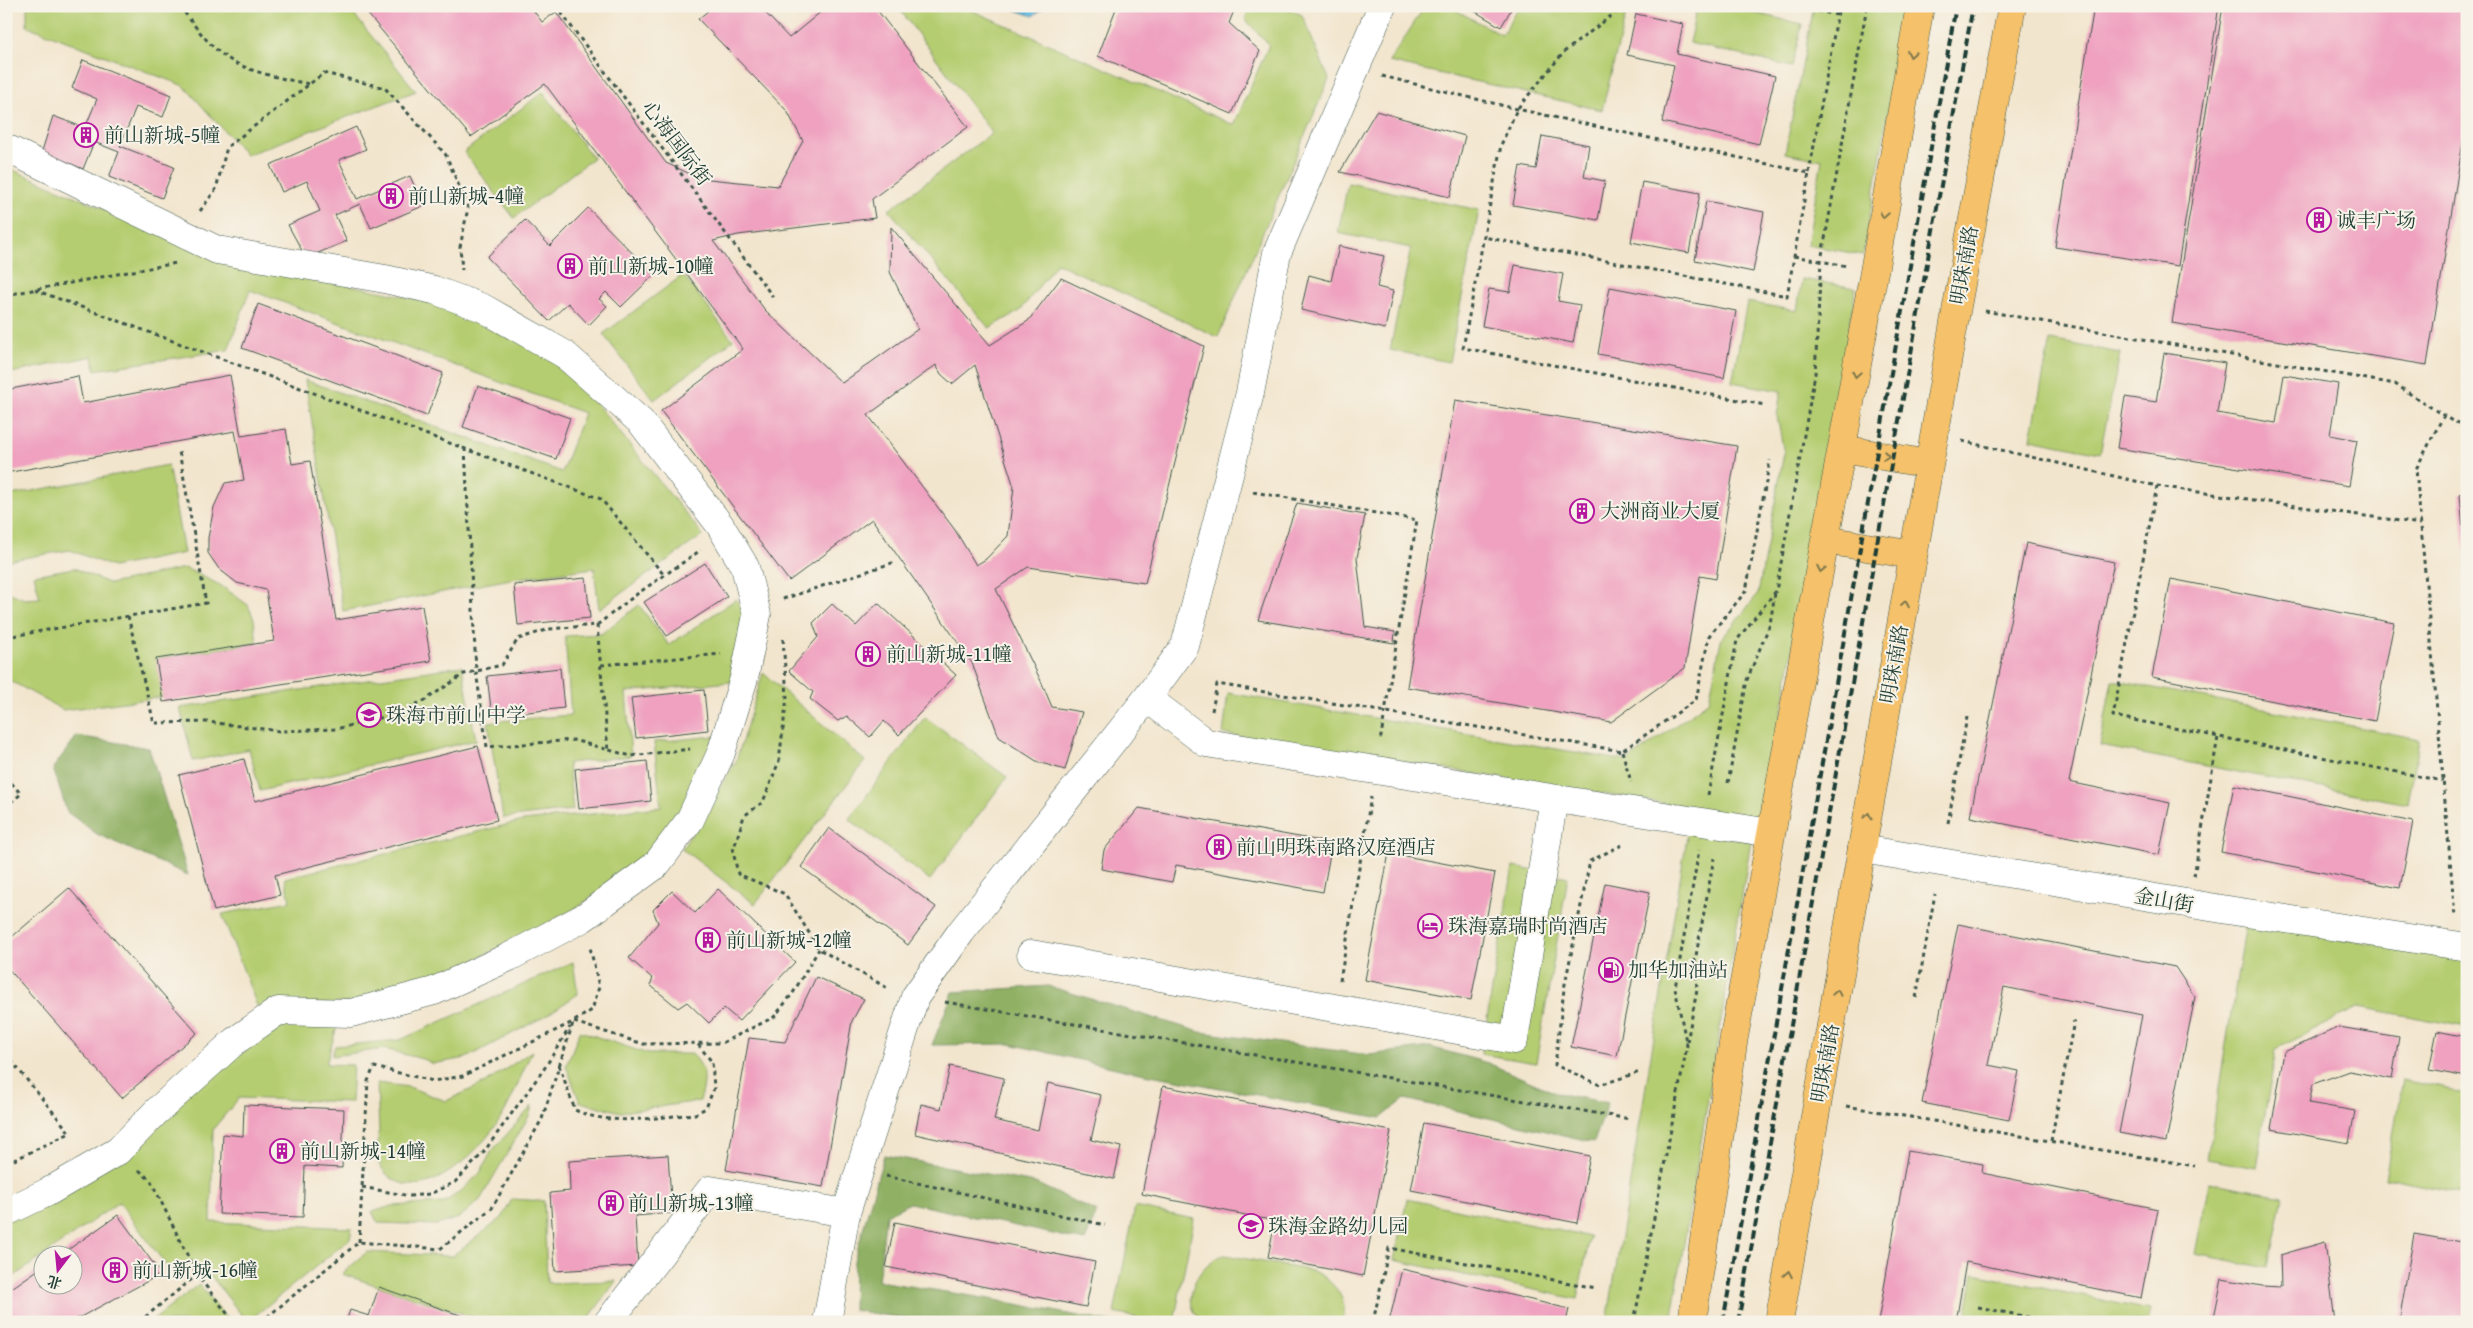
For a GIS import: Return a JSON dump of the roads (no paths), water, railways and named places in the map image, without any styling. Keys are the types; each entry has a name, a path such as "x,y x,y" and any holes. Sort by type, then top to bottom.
{"highway":[{"path":"1692,1322 1734,1037 1826,540 1920,6"},
{"name":"明珠南路","path":"1779,1322 1934,435 2012,6"},
{"path":"1842,449 1929,464"},
{"path":"1826,540 1913,556"}],"street":[{"path":"828,1322 846,1213 860,1170 903,994 961,932 1147,698 1185,646 1250,393 1277,253 1382,6"},
{"path":"6,148 217,250 385,279 434,290 483,308 564,354 641,422 720,525 745,566 757,615 744,678 721,753 690,820 656,865 583,918 509,957 434,991 350,1013 278,1011 235,1041 156,1112 118,1151 48,1192 6,1212"},
{"path":"1147,698 1206,743 1771,833"},
{"path":"1031,954 1514,1040 1554,799"},
{"name":"金山街","path":"1862,849 2189,904 2462,946"},
{"path":"608,1322 710,1190 846,1213"}],"water":[{"path":"1005,6 1046,6 1033,16"}],"railway":[{"path":"1723,1322 1956,6"},
{"path":"1738,1322 1973,6"}],"place":[{"name":"前山新城-5幢","path":"86,135"},
{"name":"前山新城-4幢","path":"391,196"},
{"name":"诚丰广场","path":"2319,220"},
{"name":"前山新城-10幢","path":"570,266"},
{"name":"大洲商业大厦","path":"1582,511"},
{"name":"前山新城-11幢","path":"868,654"},
{"name":"珠海市前山中学","path":"369,715"},
{"name":"前山明珠南路汉庭酒店","path":"1219,847"},
{"name":"珠海嘉瑞时尚酒店","path":"1430,926"},
{"name":"前山新城-12幢","path":"708,940"},
{"name":"加华加油站","path":"1611,970"},
{"name":"前山新城-14幢","path":"282,1151"},
{"name":"前山新城-13幢","path":"611,1203"},
{"name":"珠海金路幼儿园","path":"1251,1226"},
{"name":"前山新城-16幢","path":"115,1270"}]}
